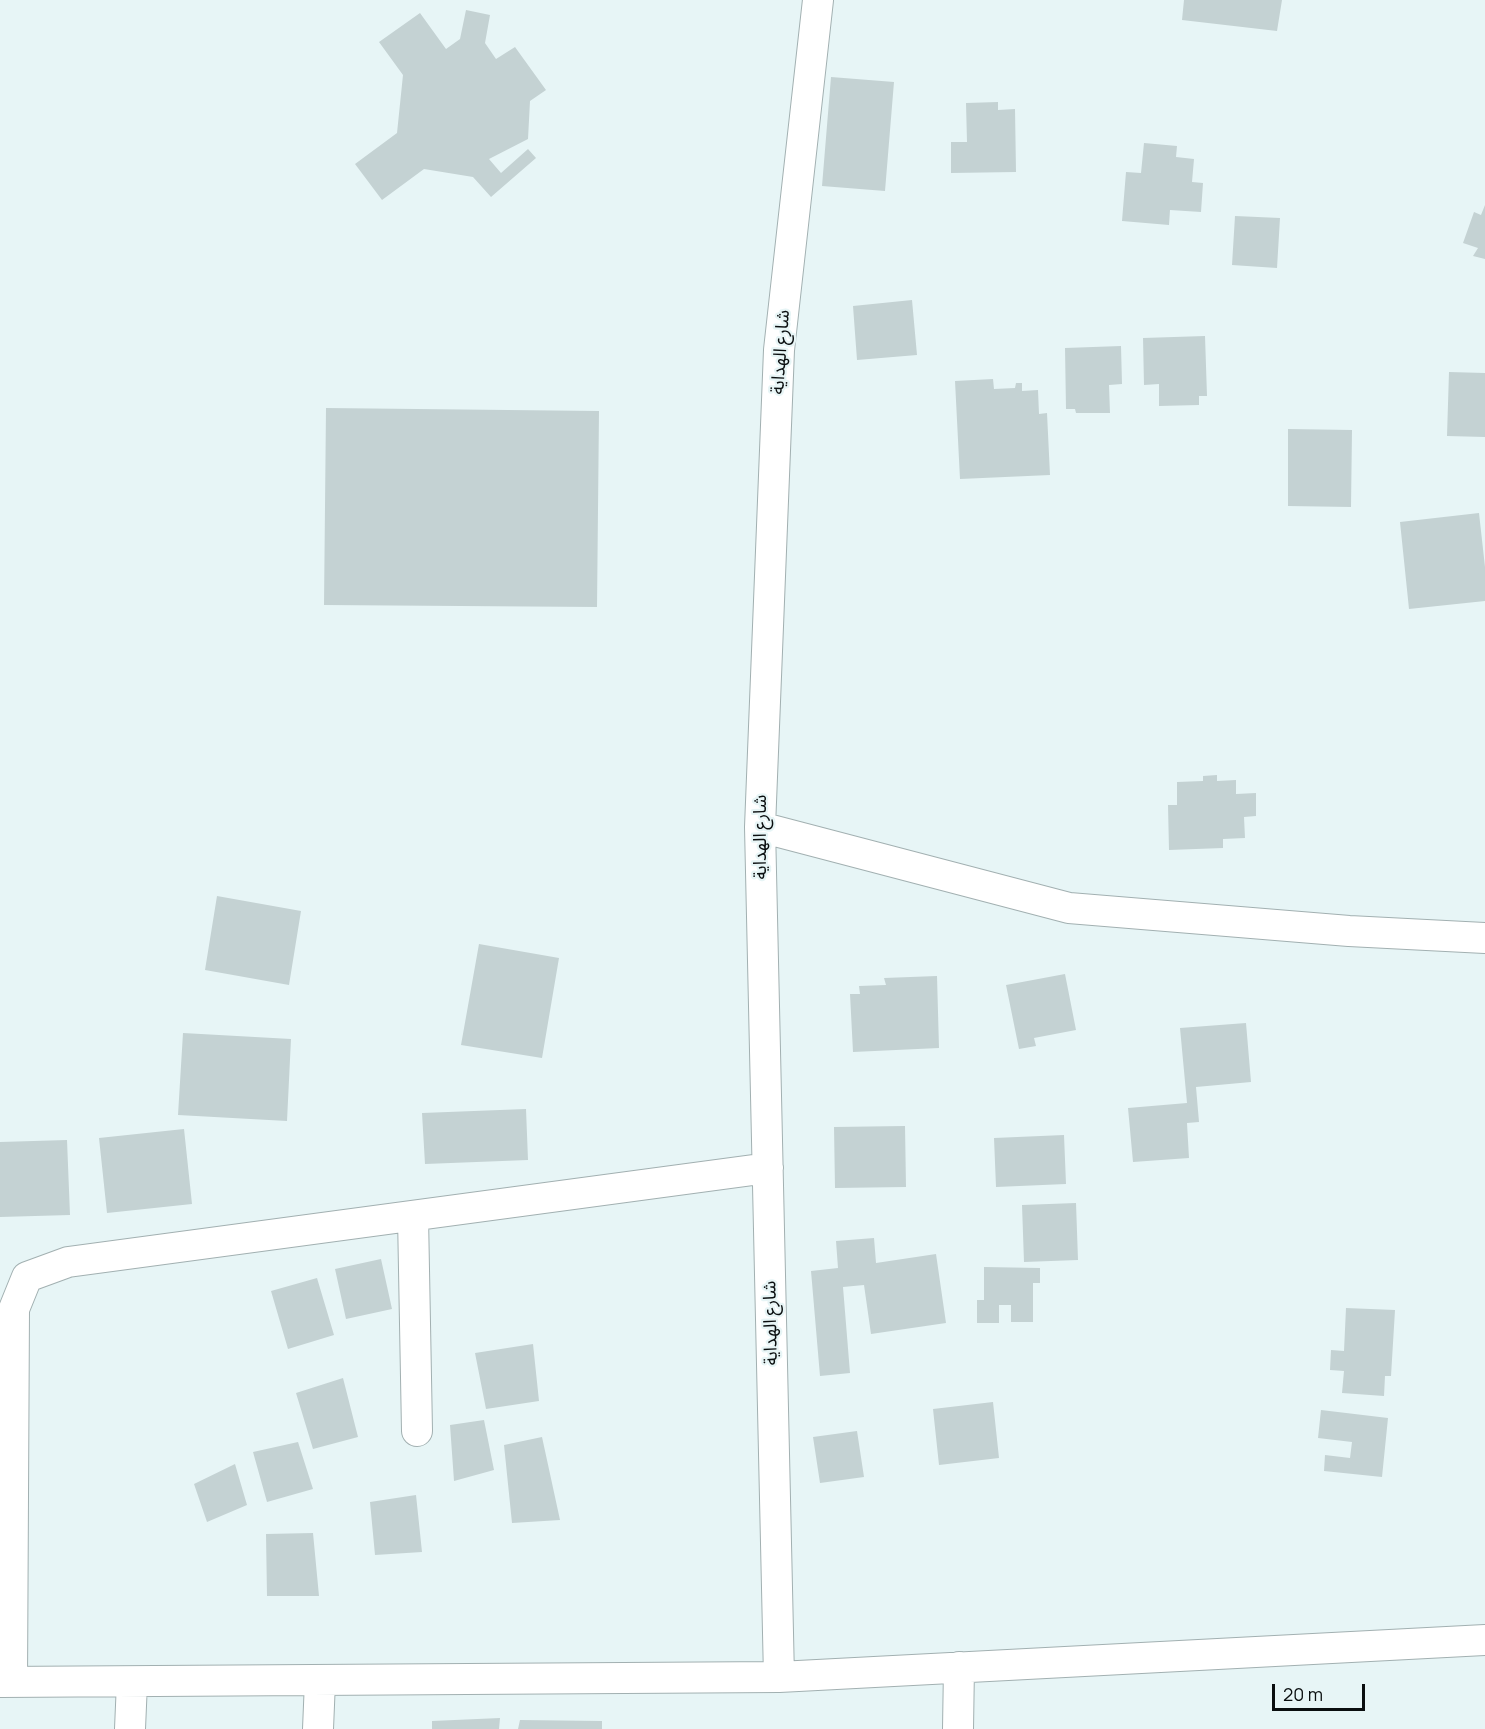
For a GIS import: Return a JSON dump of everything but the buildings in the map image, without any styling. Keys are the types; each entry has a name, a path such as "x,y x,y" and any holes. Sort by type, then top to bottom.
{"street":[{"name":"شارع الهداية","path":"779,1677 760,827 779,350 818,0"},
{"path":"760,827 1069,908 1349,931 1485,938"},
{"path":"768,1168 68,1262 27,1277 14,1309 6,1682 779,1677 1485,1640"},
{"path":"413,1215 417,1431"},
{"path":"958,1729 959,1667"},
{"path":"318,1729 320,1681"},
{"path":"130,1729 132,1682"}]}
